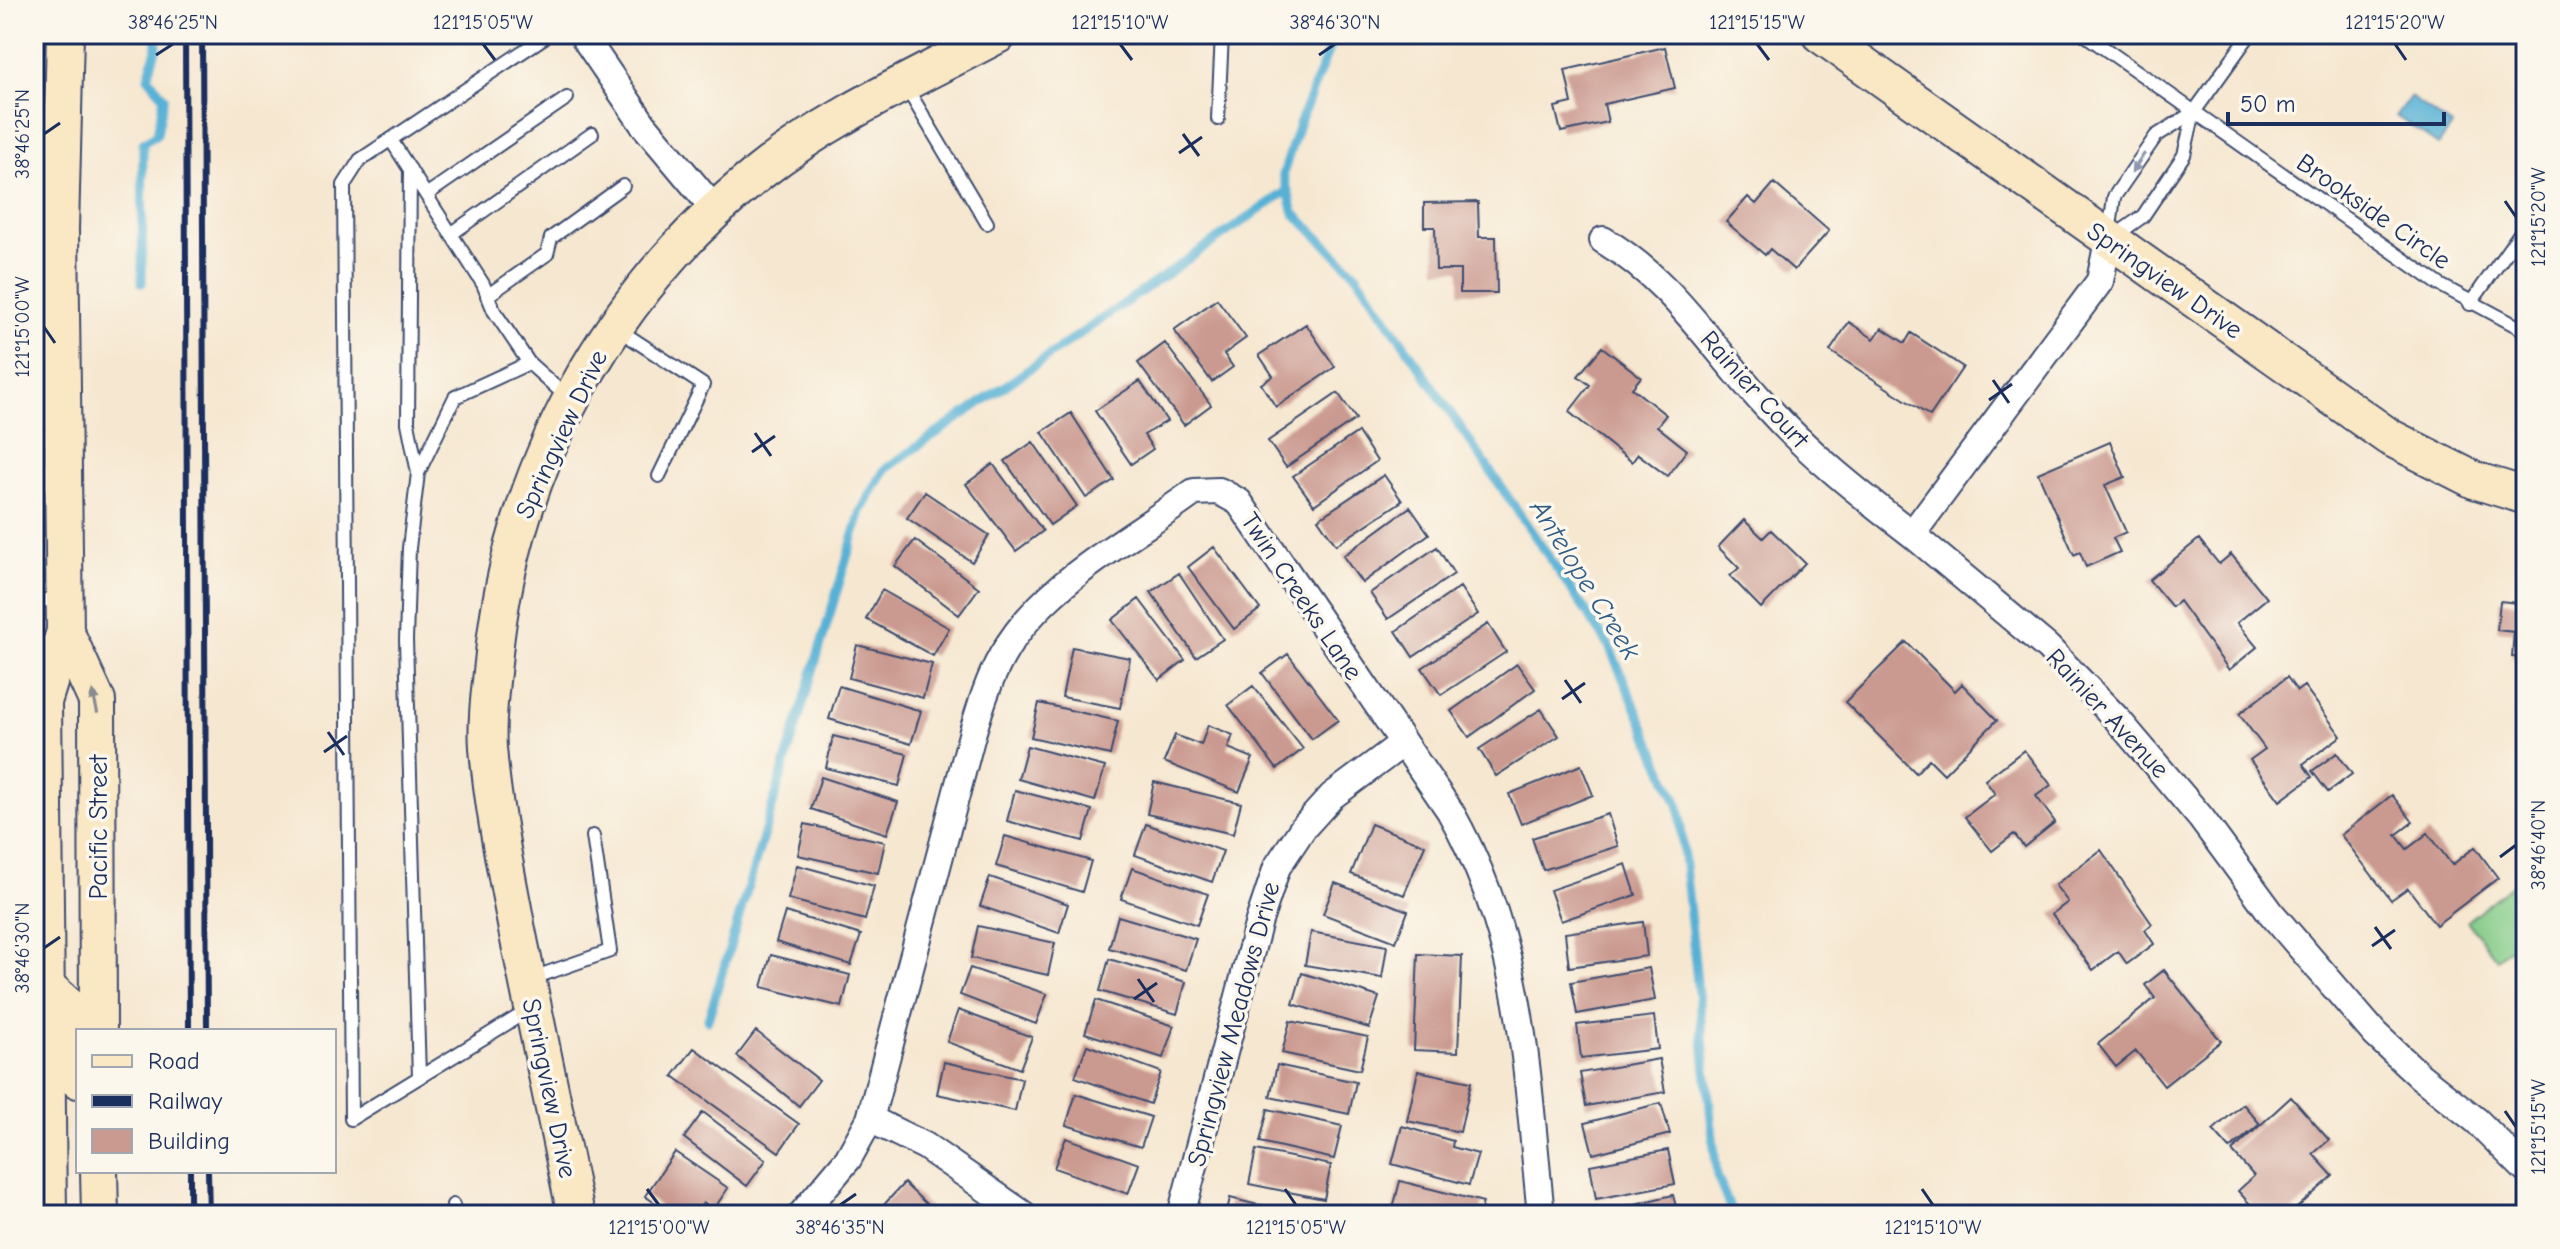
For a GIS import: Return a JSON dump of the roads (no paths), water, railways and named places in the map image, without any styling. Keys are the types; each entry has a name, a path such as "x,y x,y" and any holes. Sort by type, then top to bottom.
{"street":[{"name":"Pacific Street","path":"48,1215 39,986 43,702 54,611 48,438 61,317 47,228 65,34"},
{"path":"582,34 643,124 716,211"},
{"name":"Springview Drive","path":"576,1215 530,994 494,801 488,744 490,691 502,585 518,522 571,400 613,326 672,253 716,211 802,142 999,34"},
{"name":"Springview Drive","path":"1821,34 2108,241 2389,437 2474,480 2526,496"},
{"name":"Rainier Court","path":"1603,240 1638,261 1670,291 1765,406 1817,459 1912,534"},
{"path":"1912,534 2100,281 2108,241"},
{"name":"Twin Creeks Lane","path":"801,1215 848,1159 870,1119 973,731 1003,653 1033,614 1074,578 1194,492 1219,491 1239,502 1474,853 1508,947 1522,1027 1541,1215"},
{"name":"Rainier Avenue","path":"1912,534 2047,647 2107,709 2201,818 2271,913 2375,1034 2477,1121 2526,1170"},
{"name":"Pacific Street","path":"54,611 97,701 98,1029"},
{"name":"Springview Meadows Drive","path":"1181,1215 1255,935 1277,867 1303,828 1332,796 1403,743"},
{"path":"76,1029 76,1013 39,986 74,961 76,901 99,872"},
{"path":"870,1119 925,1146 1024,1215"},
{"path":"99,1173 100,1215"}],"lane":[{"path":"549,34 360,160 344,185 351,1119 419,1077 530,994 610,951 593,836"},
{"path":"1218,119 1222,34"},
{"name":"Brookside Circle","path":"2084,34 2470,304 2526,331"},
{"path":"2108,241 2114,197 2156,136 2194,112 2250,34"},
{"path":"905,84 987,223"},
{"path":"426,195 567,98"},
{"path":"2108,241 2143,216 2184,155 2194,112"},
{"path":"451,234 592,134"},
{"path":"391,140 529,363 571,400"},
{"path":"410,169 408,423 418,473 409,548 406,640 419,1077"},
{"path":"487,296 547,254 551,238 623,186"},
{"path":"2470,304 2526,225"},
{"path":"613,326 703,385 659,476"},
{"path":"418,473 455,397 529,363"},
{"path":"34,650 54,611"}],"water":[{"path":"2410,97 2452,126 2438,145 2396,116"}],"waterway":[{"path":"142,283 143,143 157,134 164,97 148,77 157,46 156,34"},
{"name":"Antelope Creek","path":"1335,34 1299,124 1283,174 1294,213 1357,275 1608,644 1679,807 1717,1176 1733,1215"},
{"path":"708,1020 861,511 885,469 1288,190"}],"railway":[{"path":"185,34 189,1029"},
{"path":"202,34 207,1029"},
{"path":"190,1173 190,1215"},
{"path":"208,1173 209,1215"}]}
